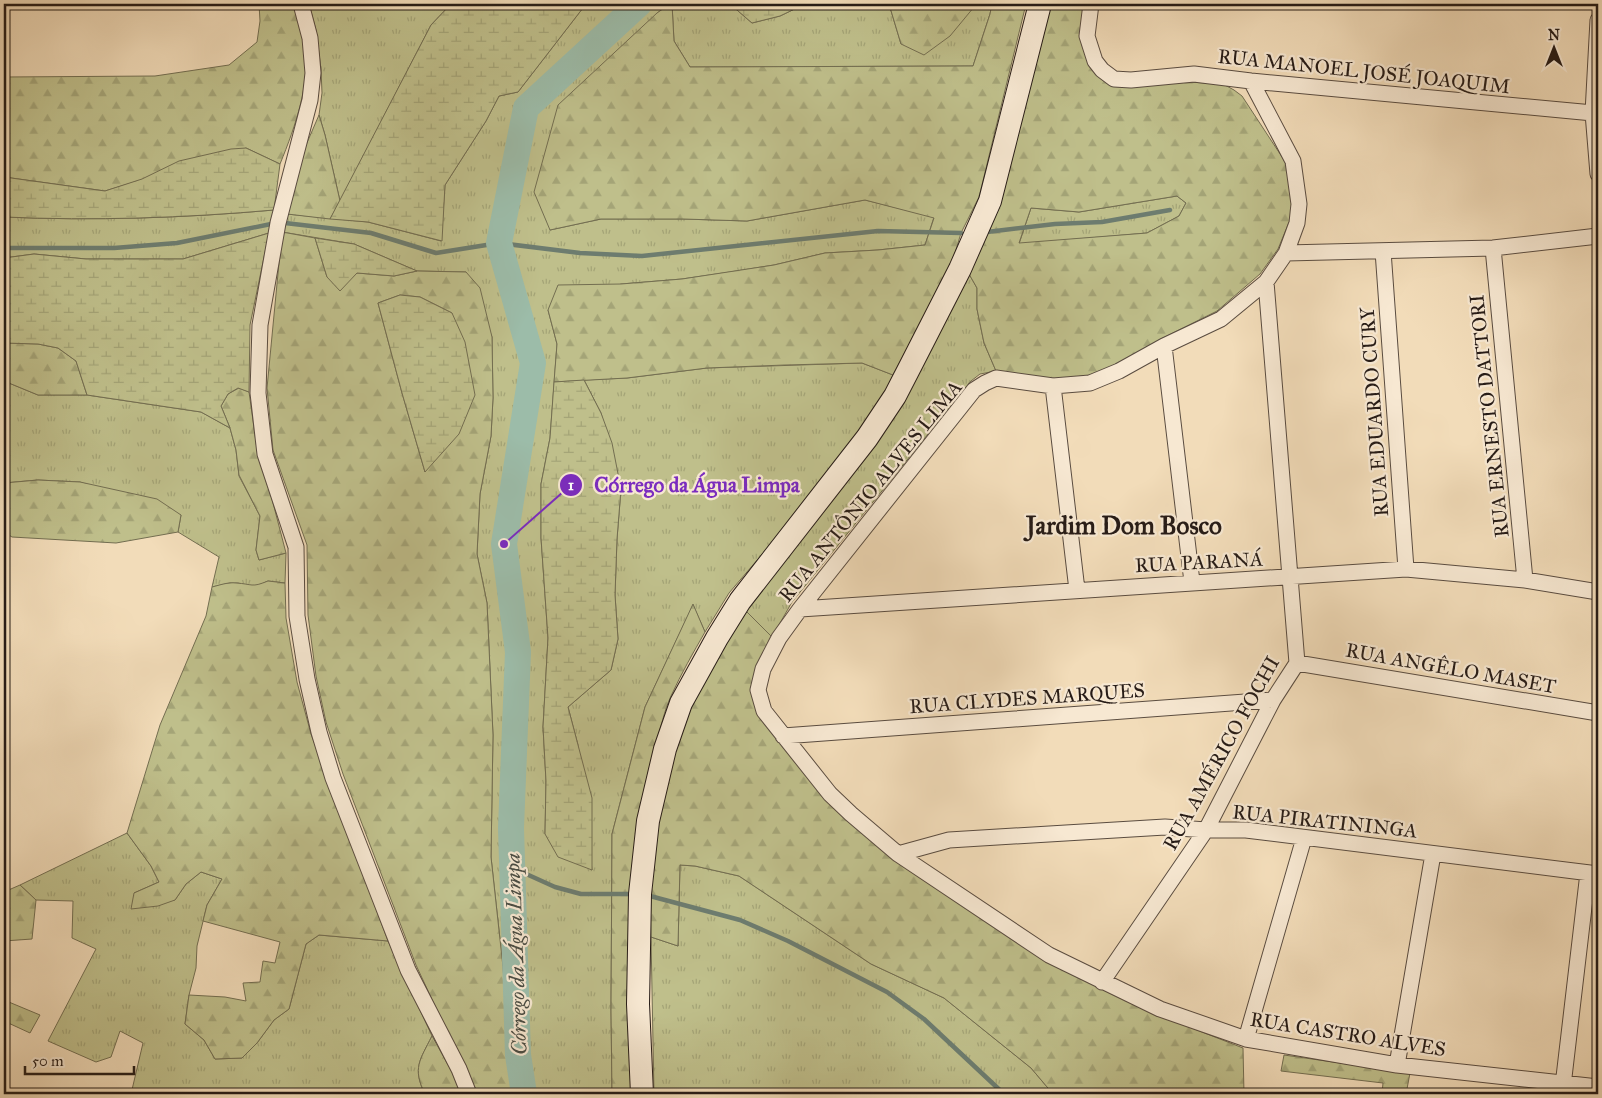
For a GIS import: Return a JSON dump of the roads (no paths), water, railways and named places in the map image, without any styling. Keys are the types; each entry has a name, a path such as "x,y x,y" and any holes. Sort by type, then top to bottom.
{"main road":[{"path":"642,1094 638,1004 640,894 648,821 665,749 680,703 740,601 867,438 895,396 912,363 960,269 990,201 1040,4"}],"street":[{"path":"301,4 310,38 313,73 310,100 278,223 260,325 258,393 265,454 296,547 298,625 319,732 333,778 408,970 459,1070 469,1094"},
{"name":"RUA MANOEL JOSÉ JOAQUIM","path":"1091,4 1087,36 1095,61 1102,70 1114,79 1131,80 1194,74 1593,114"},
{"path":"1598,20 1593,114 1598,174"},
{"name":"RUA ANTÔNIO ALVES LIMA","path":"1102,982 1050,955 898,854 850,814 830,794 764,711 758,690 763,669 779,638 974,390 996,378 1053,386 1090,383 1120,371 1164,346 1221,319 1266,282 1286,253 1297,223 1300,204 1293,161 1251,81"},
{"path":"1286,253 1493,248 1598,236"},
{"name":"RUA ERNESTO DATTORI","path":"1493,248 1526,580"},
{"name":"RUA EDUARDO CURY","path":"1383,252 1406,569"},
{"name":"RUA AMÉRICO FOCHI","path":"1102,982 1206,830 1273,700 1297,663 1266,282"},
{"path":"1164,346 1192,582"},
{"path":"1053,386 1077,590"},
{"name":"RUA PARANÁ","path":"800,609 1406,569 1526,580 1598,592"},
{"name":"RUA ANGÊLO MASET","path":"1297,663 1598,713"},
{"name":"RUA CLYDES MARQUES","path":"783,736 1273,700"},
{"name":"RUA PIRATININGA","path":"898,854 949,840 1165,827 1246,830 1593,873"},
{"path":"1246,1039 1304,838"},
{"path":"1397,1065 1433,854"},
{"path":"1563,1088 1593,873"},
{"name":"RUA CASTRO ALVES","path":"1102,982 1160,1009 1246,1039 1397,1065 1563,1088 1598,1087"}],"waterway":[{"name":"Córrego da Água Limpa","path":"524,1094 518,1055 511,828 518,652 504,544 533,363 499,243 526,108 639,4"},
{"path":"987,232 1055,224 1102,222 1170,210"},
{"path":"285,223 371,233 436,253 499,243 580,253 642,256 878,231 961,233"},
{"path":"4,248 114,248 177,243 271,224"},
{"path":"513,868 555,887 581,894 630,894"},
{"path":"650,896 740,920 788,941 887,992 924,1019 1004,1094"}],"place":[{"name":"Córrego da Água Limpa","path":"504,544"}],"district":[{"name":"Jardim Dom Bosco","path":"1124,525"}]}
